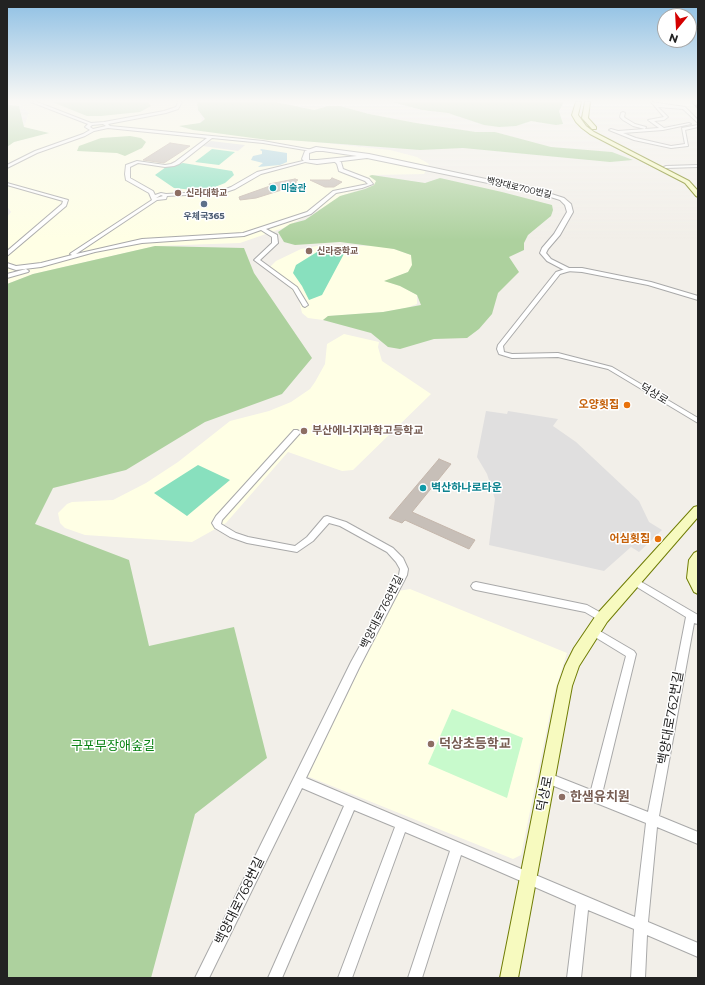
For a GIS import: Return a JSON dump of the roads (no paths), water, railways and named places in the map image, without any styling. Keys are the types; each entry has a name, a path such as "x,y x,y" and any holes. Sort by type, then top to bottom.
{"main road":[{"path":"622,148 675,175 697,190"},
{"path":"630,148 666,167 697,190"},
{"name":"덕상로","path":"509,978 565,686 572,666 579,652 602,618 698,510"},
{"path":"698,556 695,560 693,578 698,589"}],"street":[{"path":"7,167 36,152 47,148"},
{"path":"197,148 177,164 165,166 137,162 128,166 128,179 144,188 165,195 221,192 233,188 259,173 307,161 317,162 369,157"},
{"path":"299,148 311,150 323,149 369,157"},
{"path":"307,161 305,156 307,152 311,150"},
{"name":"백양대로700번길","path":"369,157 542,193 562,199 568,204 570,212 557,235 545,248 543,253 554,263 568,270 582,270 649,283 698,298"},
{"path":"7,276 41,265 122,244 142,241 236,235 309,213 335,192 371,184 367,180 341,170 339,163 335,160"},
{"path":"666,167 698,166"},
{"path":"7,184 66,200 64,205 7,254"},
{"path":"144,188 155,198"},
{"path":"67,258 155,198 164,198 165,195"},
{"path":"261,228 275,236 275,243 257,260 294,288 305,305"},
{"path":"7,265 16,268 41,265"},
{"name":"덕상로","path":"568,270 558,273 500,346 500,350 503,354 512,356 558,355 610,368 698,421"},
{"name":"백양대로768번길","path":"202,978 355,665 403,576 403,564 390,550 343,524 326,519 310,539 297,548 259,543 225,531 218,526 216,523 219,518 297,432"},
{"name":"백양대로762번길","path":"635,582 694,618 687,628 652,820"},
{"path":"476,586 587,609 602,618"},
{"path":"593,630 631,654 596,797"},
{"path":"548,778 698,838"},
{"path":"299,781 698,950"},
{"path":"275,978 351,803"},
{"path":"638,978 641,925 652,820"},
{"path":"345,978 402,824"},
{"path":"415,978 457,848"},
{"path":"574,978 583,900"}],"water":[{"path":"261,149 287,153 287,162 280,165 258,167 263,163 251,160 253,156 262,154"}],"place":[{"name":"미술관","path":"273,188"},
{"name":"신라대학교","path":"178,193"},
{"name":"우체국365","path":"204,204"},
{"name":"신라중학교","path":"309,251"},
{"name":"오양횟집","path":"627,405"},
{"name":"부산에너지과학고등학교","path":"304,431"},
{"name":"벽산하나로타운","path":"423,488"},
{"name":"어심횟집","path":"658,539"},
{"name":"덕상초등학교","path":"431,744"},
{"name":"한샘유치원","path":"562,797"}],"park label":[{"name":"구포무장애숲길","path":"113,746"}]}
